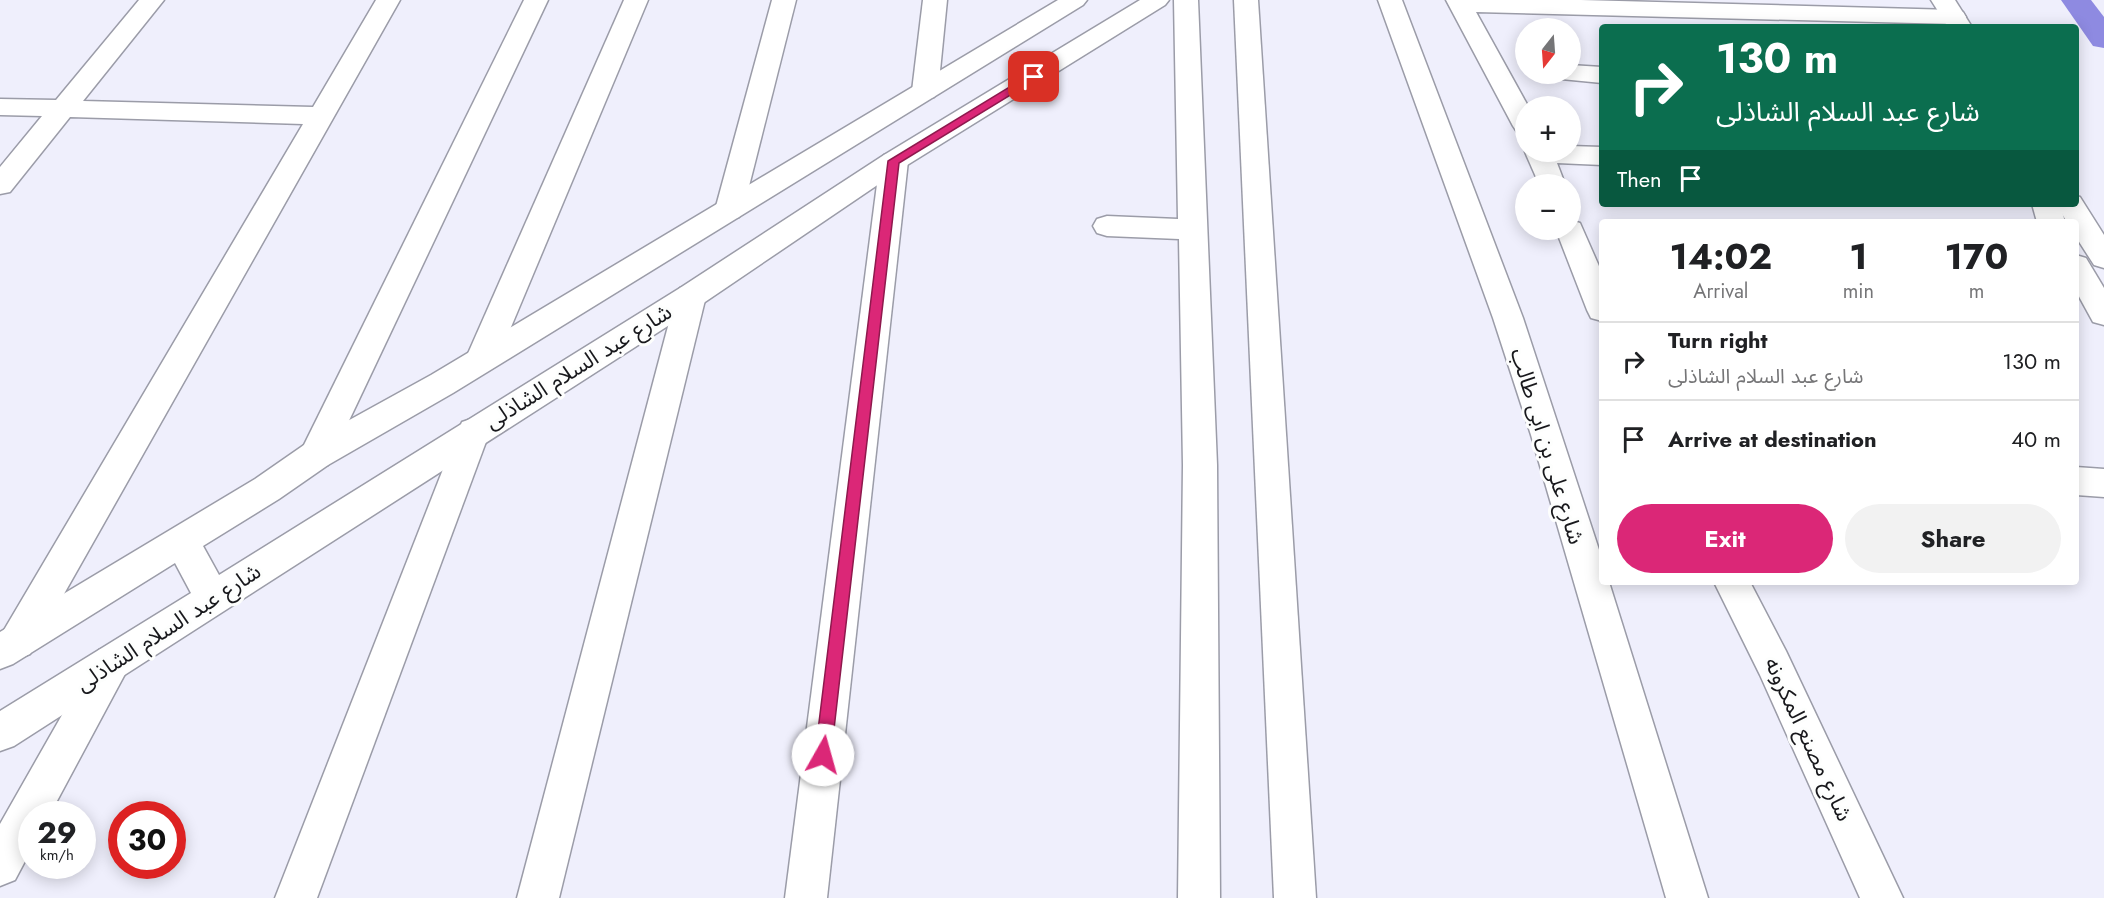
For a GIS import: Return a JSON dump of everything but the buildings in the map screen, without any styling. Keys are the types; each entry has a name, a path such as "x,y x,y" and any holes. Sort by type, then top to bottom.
{"street":[{"path":"0,185 152,0"},
{"path":"8,647 388,0"},
{"path":"316,455 536,0"},
{"path":"482,358 636,0"},
{"path":"729,210 784,0"},
{"path":"925,91 935,0"},
{"path":"8,647 267,489 316,455 729,210 1075,0"},
{"name":"شارع عبد السلام الشاذلى","path":"0,733 474,431 691,296 894,161 1157,0"},
{"path":"1186,0 1200,465 1199,898"},
{"path":"1245,0 1295,898"},
{"name":"شارع على بن ابى طالب","path":"1390,0 1508,318 1546,435 1687,898"},
{"path":"1460,2 1952,15"},
{"path":"1460,2 1515,105"},
{"path":"1497,70 1515,71"},
{"path":"1581,74 1599,75"},
{"path":"0,108 321,116"},
{"path":"1581,155 1599,156"},
{"path":"806,898 894,161"},
{"path":"2072,207 2104,258"},
{"path":"1107,226 1193,230"},
{"path":"1574,240 1599,302"},
{"path":"2079,270 2104,314"},
{"path":"538,898 691,296"},
{"path":"296,898 474,431"},
{"path":"2079,481 2104,483"},
{"path":"181,541 213,598"},
{"name":"شارع مصنع المكرونه","path":"1733,585 1773,663 1882,898"},
{"path":"0,865 112,662"}],"waterway":[{"path":"2076,0 2104,39"}],"route":[{"path":"823,755 894,161 1034,77"}]}
